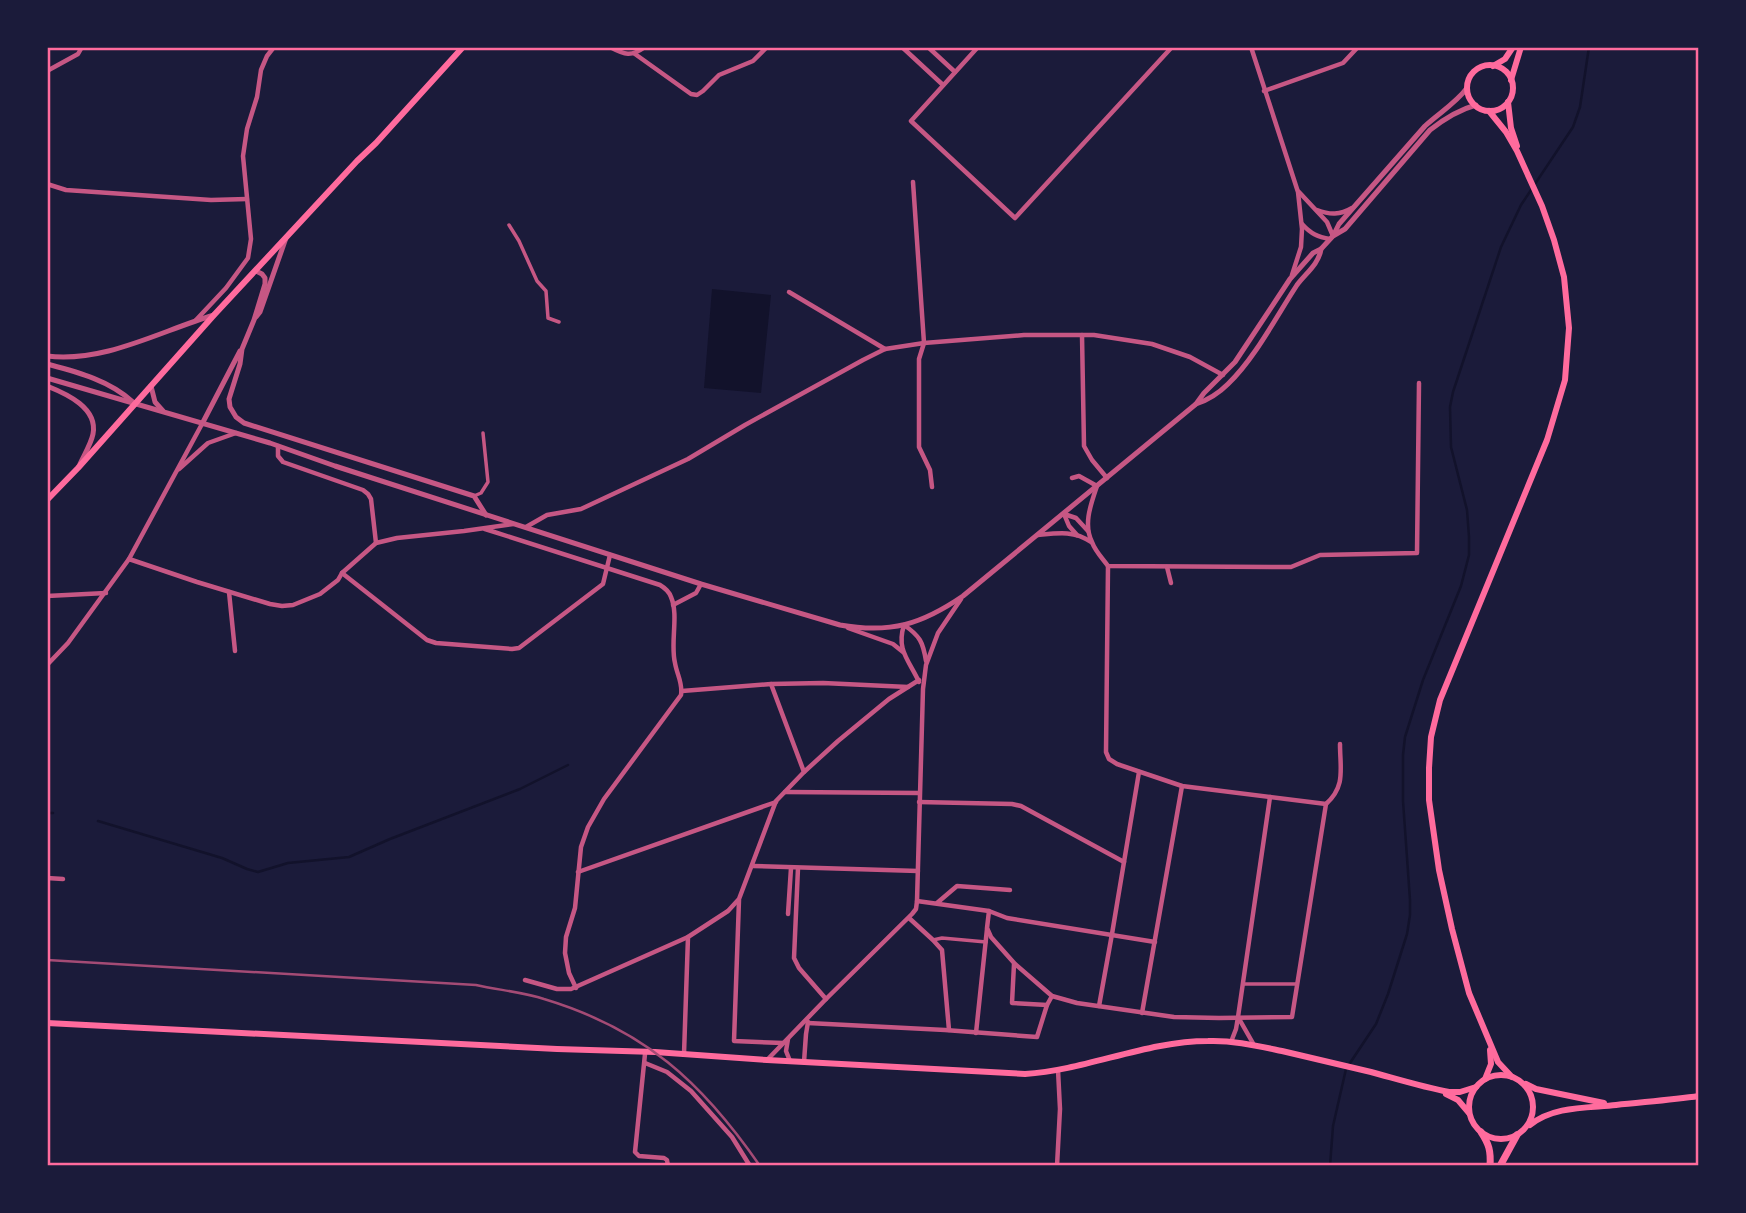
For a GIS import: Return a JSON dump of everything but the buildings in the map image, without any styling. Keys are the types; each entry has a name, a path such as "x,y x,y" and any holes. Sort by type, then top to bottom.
{"highway":[{"path":"1481,1132 1491,1152 1490,1166"},
{"path":"1500,1166 1517,1135"}],"main road":[{"path":"47,500 214,315 463,47"},
{"path":"1493,65 1505,59 1513,47"},
{"path":"1511,80 1521,47"},
{"path":"1489,111 1502,107 1508,102 1513,91 1511,80 1504,70 1493,65 1476,70 1469,80 1469,98 1489,111 1506,132 1524,164 1554,240 1564,277 1569,328 1565,380 1542,452 1440,700 1431,737 1429,800 1439,870 1469,993 1498,1062 1512,1077"},
{"path":"1508,102 1517,151"},
{"path":"47,1023 1025,1074 1095,1063 1126,1053 1180,1043 1231,1042 1324,1060 1435,1089 1460,1092 1476,1087"},
{"path":"1469,1114 1471,1095 1485,1079 1491,1064 1489,1041"},
{"path":"635,1052 684,1055"},
{"path":"1485,1079 1503,1075 1536,1089 1616,1105"},
{"path":"1521,1082 1528,1090 1534,1109 1526,1128"},
{"path":"1435,1089 1458,1100 1481,1132 1499,1139 1517,1135 1538,1118 1554,1112 1699,1096"}],"street":[{"path":"47,71 78,54 82,47"},
{"path":"195,321 226,288 248,258 251,239 243,156 261,70 274,47"},
{"path":"610,47 623,54 635,54 645,47"},
{"path":"635,54 691,94 697,95 719,75 753,61 767,47"},
{"path":"902,47 943,85"},
{"path":"928,47 955,72"},
{"path":"978,47 911,121 1015,218 1172,47"},
{"path":"1251,47 1298,192 1301,247 1290,279"},
{"path":"1264,90 1343,63 1358,47"},
{"path":"1332,238 1339,224 1424,126 1454,103 1467,88"},
{"path":"840,625 877,629 917,622 963,596 1038,536 1196,404 1203,393 1235,362 1290,279 1313,253 1345,229 1430,130 1452,115 1476,105"},
{"path":"913,182 924,343 919,359 919,447 930,470 932,487"},
{"path":"47,184 78,191 211,200 247,199"},
{"path":"1298,192 1327,222 1332,238"},
{"path":"1315,208 1333,214 1356,206"},
{"path":"1301,223 1318,237 1332,238"},
{"path":"509,225 537,281 546,291 548,318 559,322"},
{"path":"254,320 260,312 286,239"},
{"path":"1196,404 1210,399 1244,366 1300,282 1320,257 1321,249"},
{"path":"47,665 68,643 129,559 242,349 265,281 262,274 256,271"},
{"path":"789,292 885,349"},
{"path":"47,356 100,354 214,315"},
{"path":"526,527 547,516 581,509 688,459 885,349 1024,335 1094,335 1152,344 1190,357 1223,375"},
{"path":"1082,335 1084,446 1107,478"},
{"path":"242,349 229,399 236,417 244,423 474,496 486,515"},
{"path":"47,364 100,381 121,391 135,404"},
{"path":"47,378 278,446 701,584 840,625 893,644 903,652"},
{"path":"1108,566 1291,567 1320,555 1417,553 1419,383"},
{"path":"47,386 68,395 82,405 94,425 93,435 78,468"},
{"path":"151,386 155,402 166,413"},
{"path":"176,472 208,443 236,433"},
{"path":"474,496 481,493 488,482 483,433"},
{"path":"278,446 278,456 283,462 368,494 371,499 376,543"},
{"path":"1072,478 1079,476 1097,486"},
{"path":"1092,543 1088,526 1089,512 1097,486"},
{"path":"1063,514 1076,518 1089,531"},
{"path":"1063,514 1077,535"},
{"path":"129,559 270,604 293,606 320,594 376,543 514,524"},
{"path":"485,528 660,585 667,589 673,605 674,663 682,686 681,695 604,799 588,827 581,847 575,908 566,937 565,953 569,973 576,988"},
{"path":"1038,536 1070,533 1084,537 1092,543 1108,566 1106,752 1109,759 1182,786 1326,804"},
{"path":"342,573 427,640 512,649 519,648 603,584 610,555"},
{"path":"1167,567 1171,583"},
{"path":"673,605 696,593 701,584"},
{"path":"229,592 235,651"},
{"path":"47,596 106,593"},
{"path":"767,1060 916,909 926,664 938,633 963,596"},
{"path":"904,625 900,643 923,689"},
{"path":"904,625 922,642 926,664"},
{"path":"525,980 557,989 576,988 688,937 728,911 739,899 776,801 838,741 889,699 919,681"},
{"path":"682,691 823,682 909,687"},
{"path":"771,684 804,772"},
{"path":"987,928 999,948 1014,964 1052,996 1077,1003 1174,1017 1292,1017 1326,804 1334,797 1341,784 1340,744"},
{"path":"1099,1006 1139,772"},
{"path":"1142,1013 1182,786"},
{"path":"785,792 919,793"},
{"path":"1231,1042 1236,1030 1270,797"},
{"path":"578,873 776,801"},
{"path":"919,802 1021,806 1124,862"},
{"path":"753,866 918,871"},
{"path":"788,914 791,868"},
{"path":"798,868 794,958 799,968 826,999"},
{"path":"47,878 63,879"},
{"path":"937,903 957,886 1010,890"},
{"path":"739,899 734,1041 783,1043"},
{"path":"917,901 989,911 1007,918 1155,942"},
{"path":"976,1033 989,911"},
{"path":"909,918 942,950 948,1030"},
{"path":"684,1055 688,937"},
{"path":"933,940 942,938 986,942"},
{"path":"1014,964 1012,1003 1047,1005"},
{"path":"1243,984 1297,984"},
{"path":"808,1023 1037,1037 1052,996"},
{"path":"804,1062 811,1015"},
{"path":"1238,1017 1255,1045"},
{"path":"788,1038 786,1051 790,1061"},
{"path":"645,1054 635,1152 639,1156 664,1158 668,1166"},
{"path":"645,1063 667,1072 691,1091 732,1137 750,1166"},
{"path":"1057,1166 1060,1109 1058,1070"}],"shaded area":[{"path":"712,289 771,295 761,393 704,388"}],"waterway":[{"path":"1330,1166 1333,1126 1346,1069 1376,1024 1407,934 1410,900 1403,801 1405,737 1423,680 1461,586 1469,555 1467,510 1451,447 1450,407 1453,392 1501,247 1521,205 1573,127 1580,107 1589,47"},
{"path":"98,821 222,858 258,872 288,863 349,857 520,789 568,765"},
{"path":"47,813 53,813"}],"railway":[{"path":"47,960 476,985 536,997 580,1011 612,1026 668,1062 716,1109 760,1166"}]}
